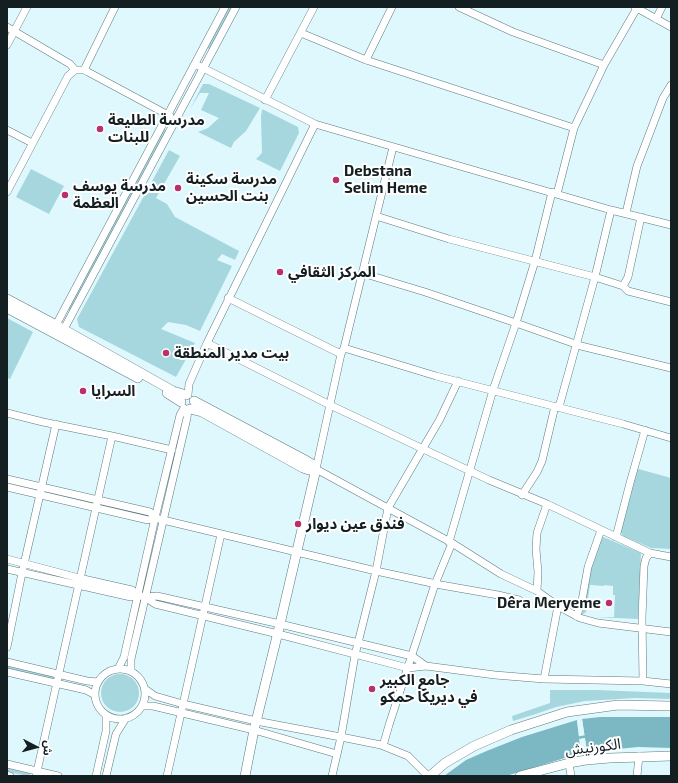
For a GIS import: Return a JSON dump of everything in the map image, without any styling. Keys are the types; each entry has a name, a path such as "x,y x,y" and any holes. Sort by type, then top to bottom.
{"main road":[{"path":"7,299 60,327 173,391 187,403"},
{"path":"7,308 187,403 303,468 310,470 316,469 278,634 255,725 245,776"},
{"path":"429,776 460,753 489,739 543,719 568,712 618,706 671,706"},
{"name":"الكورنيش","path":"520,776 569,763 639,756 671,756"}],"street":[{"path":"7,45 27,7"},
{"path":"84,70 115,7"},
{"path":"60,327 225,7"},
{"path":"60,327 176,120 236,7"},
{"path":"265,100 314,7"},
{"path":"366,60 392,7"},
{"path":"459,7 513,32 604,65"},
{"path":"656,19 662,7"},
{"path":"383,746 435,584 451,542 469,471 493,390 535,261 574,128 604,65 636,8 671,27"},
{"path":"7,28 70,64 75,70"},
{"path":"300,33 366,60 574,128"},
{"path":"195,64 315,124 612,210 671,225"},
{"path":"7,192 68,76 75,70 84,70 176,120"},
{"path":"626,213 637,166 663,98 671,85"},
{"path":"118,668 124,657 137,595 187,418 189,384 228,298 315,124"},
{"path":"7,130 32,143"},
{"path":"393,147 342,351 316,469 451,542 501,574 538,591 558,606 576,616 590,622 671,632"},
{"path":"522,495 537,472 542,461 595,277 612,210"},
{"path":"376,216 449,239 595,277 623,286 628,292 671,302"},
{"path":"623,286 628,277 642,217"},
{"path":"362,273 516,322 576,344 671,368"},
{"path":"228,298 342,351 671,438"},
{"path":"207,343 330,405 469,471 522,495 547,504 650,554 671,557"},
{"path":"332,776 341,737 355,655 376,571 388,508 440,419 458,382"},
{"path":"131,671 131,659 145,597 172,450 180,415 187,403"},
{"path":"7,413 172,450"},
{"path":"7,647 22,573 42,492 56,424"},
{"path":"616,537 645,430"},
{"path":"37,774 79,578 112,436"},
{"path":"7,479 42,492 95,508 148,520 159,519 376,571 519,600"},
{"path":"7,487 97,500 150,512 159,519"},
{"path":"538,591 536,533 547,504"},
{"path":"576,616 581,606 588,567 601,530"},
{"path":"167,776 221,534"},
{"path":"643,681 644,566 646,558 650,554"},
{"path":"7,559 132,590 137,595 145,597 157,596 412,656 426,666"},
{"path":"7,569 131,597 137,595"},
{"path":"145,597 155,604 408,668 426,666 495,675 544,679 643,681 671,684"},
{"path":"544,679 558,606"},
{"path":"7,662 87,682 98,682"},
{"path":"118,668 131,671 140,678 145,689 143,706 135,715 126,718 112,718 100,709 97,702 95,695 98,682 110,671 118,668"},
{"path":"7,672 86,690 95,695"},
{"path":"145,689 155,696 255,725 337,754"},
{"path":"143,706 153,706 181,713 341,737 383,746 408,756 429,776"},
{"path":"96,776 106,731 106,715"},
{"path":"106,776 116,734 126,718"},
{"path":"637,776 639,756"},
{"path":"569,763 571,776"},
{"path":"7,764 37,774 58,776"}],"shaded area":[{"path":"229,7 233,7 210,49 207,48"},
{"path":"203,84 209,84 260,108 246,131 234,142 231,148 198,132 208,128 219,118 201,110 209,93 200,93 190,109"},
{"path":"262,109 298,127 299,133 280,171 256,159 262,153"},
{"path":"164,129 167,131 71,311 68,309"},
{"path":"169,150 180,156 156,198 167,204 175,217 239,251 235,260 222,254 217,260 232,266 200,331 186,325 168,322 161,329 195,343 176,377 79,327 77,319"},
{"path":"31,169 64,186 49,214 16,197"},
{"path":"7,318 33,332 10,379 7,378"},
{"path":"635,468 671,478 671,549 651,548 623,536 620,531"},
{"path":"601,536 641,553 638,619 595,617 614,617 615,595 613,595 613,586 604,585 590,585 586,612 582,615 589,570"},
{"path":"8,665 54,676 54,680 7,669"},
{"path":"120,674 133,680 139,693 133,706 120,712 107,706 101,693 107,680"},
{"path":"550,690 671,693 671,699 636,698 585,701 556,707 513,721 512,716 550,703"},
{"path":"600,717 671,717 671,748 638,747 587,752 582,719"},
{"path":"577,720 581,753 506,776 444,776 466,760 489,750 522,737"},
{"path":"7,768 30,773 29,776 7,772"}],"pier":[{"path":"582,719 587,752 585,753 580,720"},
{"path":"577,720 579,720 583,753 581,753"}],"waterway":[{"path":"577,738 588,736"}],"place":[{"name":"مدرسة الطليعة للبنات","path":"100,129"},
{"name":"Debstana Selim Heme","path":"336,180"},
{"name":"مدرسة سكينة بنت الحسين","path":"178,188"},
{"name":"مدرسة يوسف العظمة","path":"65,195"},
{"name":"المركز الثقافي","path":"280,272"},
{"name":"بيت مدير المنطقة","path":"166,353"},
{"name":"السرايا","path":"83,391"},
{"name":"فندق عين ديوار","path":"298,524"},
{"name":"Dêra Meryeme","path":"609,603"},
{"name":"جامع الكبير في ديريكا حمكو","path":"372,689"}]}
